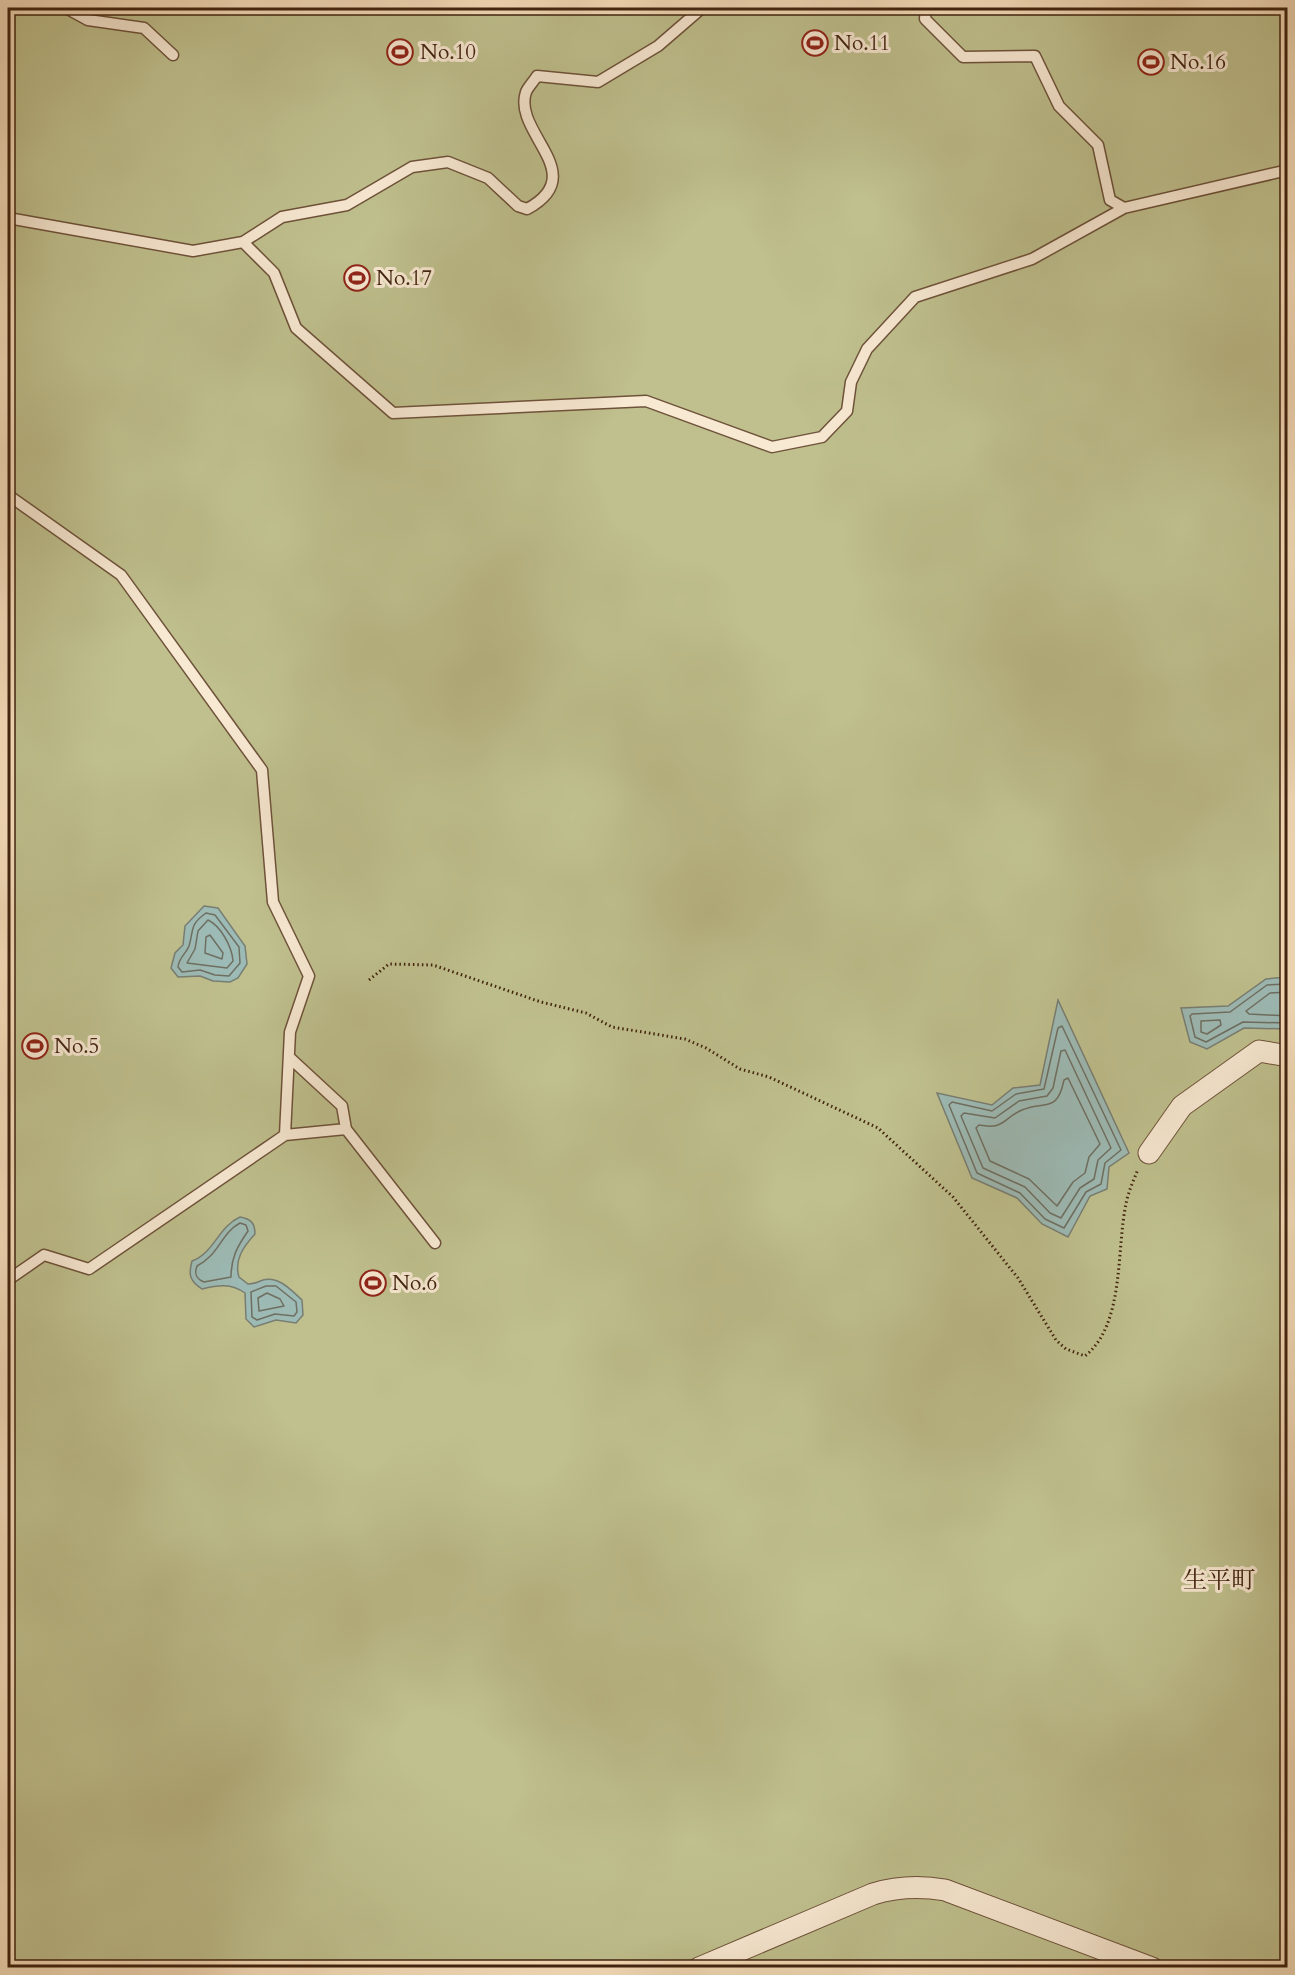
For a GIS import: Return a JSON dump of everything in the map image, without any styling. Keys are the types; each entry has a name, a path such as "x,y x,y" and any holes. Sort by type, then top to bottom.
{"street":[{"path":"1149,1153 1182,1106 1259,1051 1287,1056"},
{"path":"699,1968 873,1894 889,1889 928,1887 945,1890 1152,1968"}],"lane":[{"path":"66,8 88,20 144,28 173,55"},
{"path":"8,218 193,251 243,242 282,218 347,205 412,167 448,162 488,178 518,206 527,209 543,201 552,183 553,166 526,111 526,92 537,76 598,82 658,46 702,8"},
{"path":"926,8 925,19 963,57 1035,56 1059,106 1098,145 1110,200 1124,208"},
{"path":"243,242 274,273 296,328 393,413 646,402 772,447 822,437 847,411 851,382 867,349 915,297 1032,259 1124,208 1287,170"},
{"path":"8,495 120,575 262,770 273,902 309,976 290,1032 285,1135"},
{"path":"289,1057 342,1106 346,1129 435,1244"},
{"path":"8,1280 44,1255 89,1269 285,1135 346,1129"}],"path":[{"path":"369,980 389,964 433,964 541,1002 586,1013 612,1028 685,1039 740,1069 769,1077 878,1128 953,1197 1018,1278 1056,1340 1075,1355 1084,1356 1097,1344 1114,1302 1126,1203 1138,1166 1149,1153"}],"green space":[{"path":"8,8 1287,8 1287,1967 8,1968"}],"water":[{"path":"204,906 218,908 245,946 247,964 238,978 230,982 213,981 200,976 178,977 171,968 175,953 183,945 185,926"},
{"path":"1287,977 1287,1029 1244,1028 1207,1049 1190,1042 1181,1008 1228,1006 1266,979"},
{"path":"1058,1000 1129,1153 1109,1167 1107,1189 1090,1196 1068,1237 1042,1224 1017,1198 972,1178 937,1093 992,1105 1013,1088 1040,1085"},
{"path":"240,1217 252,1222 255,1234 239,1259 239,1277 248,1284 269,1279 289,1288 302,1300 303,1315 296,1323 276,1320 254,1327 246,1319 245,1293 224,1286 202,1289 193,1280 190,1274 192,1261 206,1252 226,1227"}],"place":[{"name":"No.11","path":"815,43"},
{"name":"No.10","path":"400,52"},
{"name":"No.16","path":"1151,62"},
{"name":"No.17","path":"357,278"},
{"name":"No.5","path":"35,1046"},
{"name":"No.6","path":"373,1283"}],"district":[{"name":"生平町","path":"1219,1580"}]}
